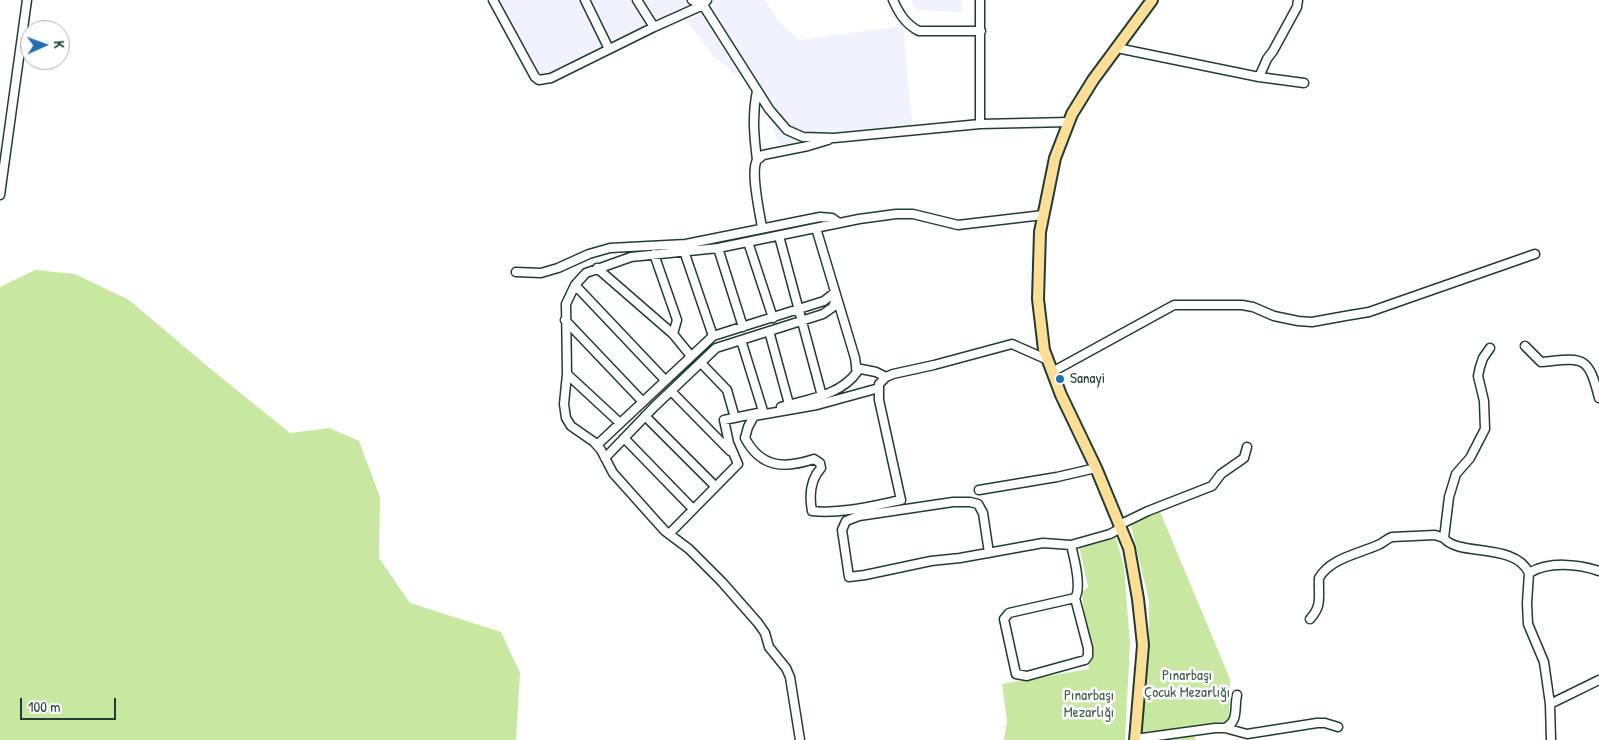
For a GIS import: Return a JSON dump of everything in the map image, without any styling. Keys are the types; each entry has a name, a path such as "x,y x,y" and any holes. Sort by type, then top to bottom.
{"main road":[{"path":"1135,740 1142,646 1138,599 1129,548 1096,468 1052,372 1044,350 1038,299 1040,232 1055,158 1072,114 1093,80 1152,0"}],"street":[{"path":"0,195 27,0"},
{"path":"493,0 535,77 539,80 551,78 705,2"},
{"path":"585,0 609,49"},
{"path":"637,0 654,27"},
{"path":"692,0 705,2"},
{"path":"893,0 904,19 911,27 918,31 981,31"},
{"path":"980,0 980,124"},
{"path":"1259,77 1267,59 1285,32 1297,7 1298,0"},
{"path":"705,2 769,109 787,130 803,137 834,138 980,124 1069,122"},
{"path":"1116,48 1259,77 1304,84"},
{"path":"757,91 754,108 757,160 755,187 762,228"},
{"path":"0,133 9,132"},
{"path":"757,160 763,155 808,146 834,138"},
{"path":"800,740 790,677 783,664 769,647 765,633 722,582 690,549 665,531 627,490 612,473 597,445 571,426 566,418 564,404 567,374 566,304 575,285 586,273 631,257 718,248 839,223 896,214 913,214 958,226 1043,215"},
{"path":"516,272 541,273 558,268 589,254 610,248 686,244 716,240 762,228 820,217 832,218 839,223"},
{"path":"670,533 738,464 729,443 724,420 763,412 822,396 851,380 857,372 855,358 816,228"},
{"path":"779,236 822,396"},
{"path":"748,242 773,318"},
{"path":"718,248 743,327"},
{"path":"684,251 713,336"},
{"path":"654,254 677,320 673,334"},
{"path":"1052,372 1174,305 1242,305 1253,307 1274,316 1312,322 1369,312 1535,254"},
{"path":"597,268 673,334 691,356"},
{"path":"575,285 666,380"},
{"path":"597,445 713,336 773,318 835,296"},
{"path":"605,458 645,416 716,348 823,314 833,307 835,296"},
{"path":"565,320 643,402"},
{"path":"769,331 789,404"},
{"path":"740,340 763,412"},
{"path":"879,388 817,404 754,416 745,438 752,451 763,460 779,465 801,464 814,459 820,463 820,468 813,477 810,500 812,511 823,512 864,507 901,500 879,400 879,388 879,384 886,377 1012,344 1048,360"},
{"path":"1525,346 1540,362 1575,360 1583,363 1591,370 1599,398"},
{"path":"1444,538 1449,497 1456,474 1470,458 1485,429 1484,401 1478,376 1480,367 1490,348"},
{"path":"701,363 727,390 735,418"},
{"path":"856,368 876,372 886,377"},
{"path":"567,374 620,423"},
{"path":"671,391 734,454"},
{"path":"645,416 715,486"},
{"path":"624,438 693,509"},
{"path":"990,553 983,513 978,504 970,502 953,502 859,516 846,521 842,530 849,577 930,561 960,558 990,553 1044,543 1072,545 1110,534 1148,511 1212,486 1221,474 1244,458 1247,447"},
{"path":"979,490 1057,477 1096,468"},
{"path":"1310,619 1317,612 1319,604 1319,578 1340,559 1378,546 1386,539 1392,537 1436,535 1444,538 1447,542 1457,545 1493,551 1508,556 1526,567 1530,573 1527,603 1528,624 1544,662 1550,704 1551,740"},
{"path":"1072,545 1077,575 1078,595 1076,598 1088,648 1088,656 1085,660 1027,676 1016,674 1004,619 1009,613 1076,598"},
{"path":"1530,573 1536,569 1565,564 1584,566 1599,571"},
{"path":"1550,704 1599,680"},
{"path":"1135,740 1225,728 1232,724 1234,720 1234,706 1237,696"},
{"path":"1225,728 1247,734 1317,723 1325,723 1338,728"}],"shaded area":[{"path":"490,0 765,0 777,19 799,40 903,26 913,131 779,145 759,91 714,57 686,20 542,86 524,73"},
{"path":"911,0 962,0 962,12 916,10"}],"green space":[{"path":"35,270 75,274 129,300 290,433 330,428 359,441 380,497 379,558 410,603 501,632 520,673 516,740 0,740 0,287"},
{"name":"Pınarbaşı Çocuk Mezarlığı","path":"1159,509 1230,679 1229,721 1194,726 1195,740 1141,740 1149,650 1149,601 1130,521"},
{"name":"Pınarbaşı Mezarlığı","path":"1115,535 1124,566 1130,644 1125,740 1004,740 1007,721 1002,684 1089,669 1082,592 1088,587 1079,546"}],"place":[{"name":"Sanayi","path":"1060,379"}]}
